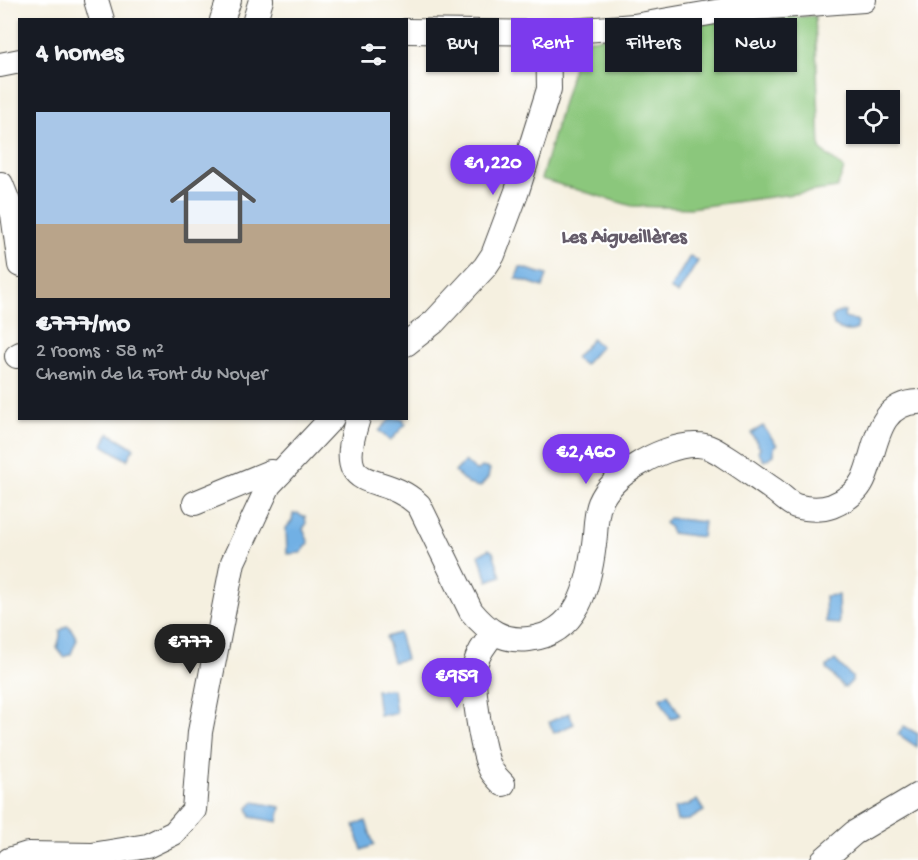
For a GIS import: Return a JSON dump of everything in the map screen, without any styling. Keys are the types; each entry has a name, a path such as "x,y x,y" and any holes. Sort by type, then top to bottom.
{"street":[{"path":"96,0 101,18"},
{"path":"223,18 229,0"},
{"path":"256,18 261,0"},
{"path":"593,29 634,26 727,10 864,0"},
{"path":"408,31 511,32"},
{"path":"0,65 18,61"},
{"path":"408,342 434,322 493,255 517,191 549,89 549,72"},
{"path":"7,180 18,250"},
{"path":"357,420 349,452 352,468 369,482 404,493 419,505 471,611 483,625 494,633 505,639 518,640 547,635 560,628 572,616 584,591 599,507 611,485 637,465 683,446 698,444 713,449 796,505 812,509 829,507 852,494 863,481 883,424 893,409 918,402"},
{"path":"9,860 28,854 92,855 147,846 174,833 194,810 200,732 232,562 269,485 330,420"},
{"path":"195,503 270,472 280,473"},
{"path":"494,633 478,657 474,687 486,757 492,771 503,784"},
{"path":"823,860 854,833 918,795"}],"green space":[{"path":"815,16 820,149 844,169 837,188 690,208 632,206 541,179 572,72 593,72 593,39 605,37 605,72 702,72 702,24 714,22 714,72 797,72 797,18 772,18"}],"water":[{"path":"690,256 698,261 678,294 670,289"},
{"path":"520,267 547,275 543,287 516,278"},
{"path":"842,311 845,312 844,317 858,322 857,329 851,331 834,326 832,318"},
{"path":"592,339 601,346 584,365 575,358"},
{"path":"389,420 404,420 406,424 390,441 379,431"},
{"path":"763,426 777,445 774,447 774,455 764,461 758,451 760,448 751,433"},
{"path":"109,433 134,448 127,460 103,445"},
{"path":"465,461 476,471 482,467 490,469 488,478 480,487 468,484 455,472"},
{"path":"298,513 305,516 306,524 303,529 309,543 301,553 287,554 286,528 292,521 293,514"},
{"path":"669,518 704,522 702,537 671,533 665,523"},
{"path":"489,549 493,552 501,576 488,581 479,555"},
{"path":"838,595 839,624 826,623 825,596"},
{"path":"66,626 70,627 77,639 71,654 64,657 57,648 60,631"},
{"path":"399,633 406,659 393,662 386,637"},
{"path":"835,660 852,677 852,681 846,687 843,687 827,669 827,666"},
{"path":"393,689 396,713 379,715 376,690"},
{"path":"668,694 680,715 671,719 660,698"},
{"path":"569,713 574,724 554,733 549,722"},
{"path":"904,726 918,734 917,747 898,734"},
{"path":"697,800 704,811 689,820 677,821 674,808"},
{"path":"254,802 281,807 278,822 251,817 248,808"},
{"path":"366,821 374,845 362,850 354,825"}],"district":[{"name":"Les Aigueillères","path":"624,238"}]}
